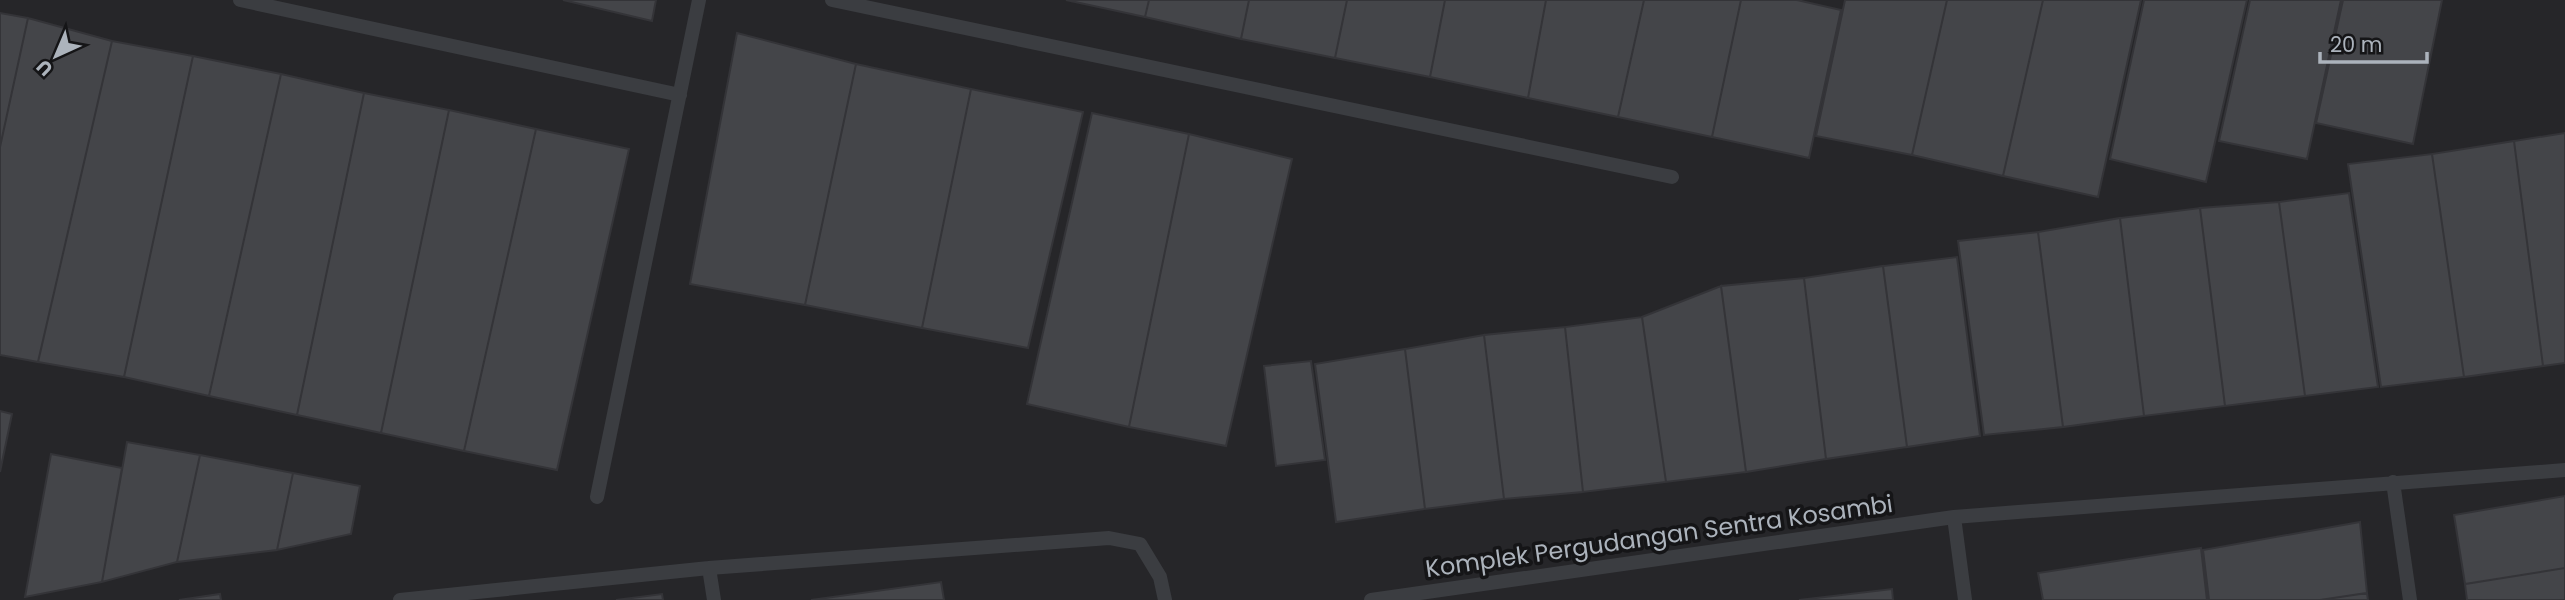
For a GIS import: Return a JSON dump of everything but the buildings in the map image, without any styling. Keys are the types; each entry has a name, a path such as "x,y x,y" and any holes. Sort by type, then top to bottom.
{"lane":[{"path":"240,0 680,95"},
{"path":"597,497 699,0"},
{"path":"832,0 1671,177"},
{"name":"Komplek Pergudangan Sentra Kosambi","path":"1371,600 1954,517 2565,470"},
{"path":"2393,482 2410,600"},
{"path":"1954,517 1965,600"},
{"path":"400,600 709,568 1109,538 1140,544 1160,577 1165,600"},
{"path":"709,568 714,600"}],"shaded area":[{"path":"0,0 2565,0 2565,600 0,600"}]}
